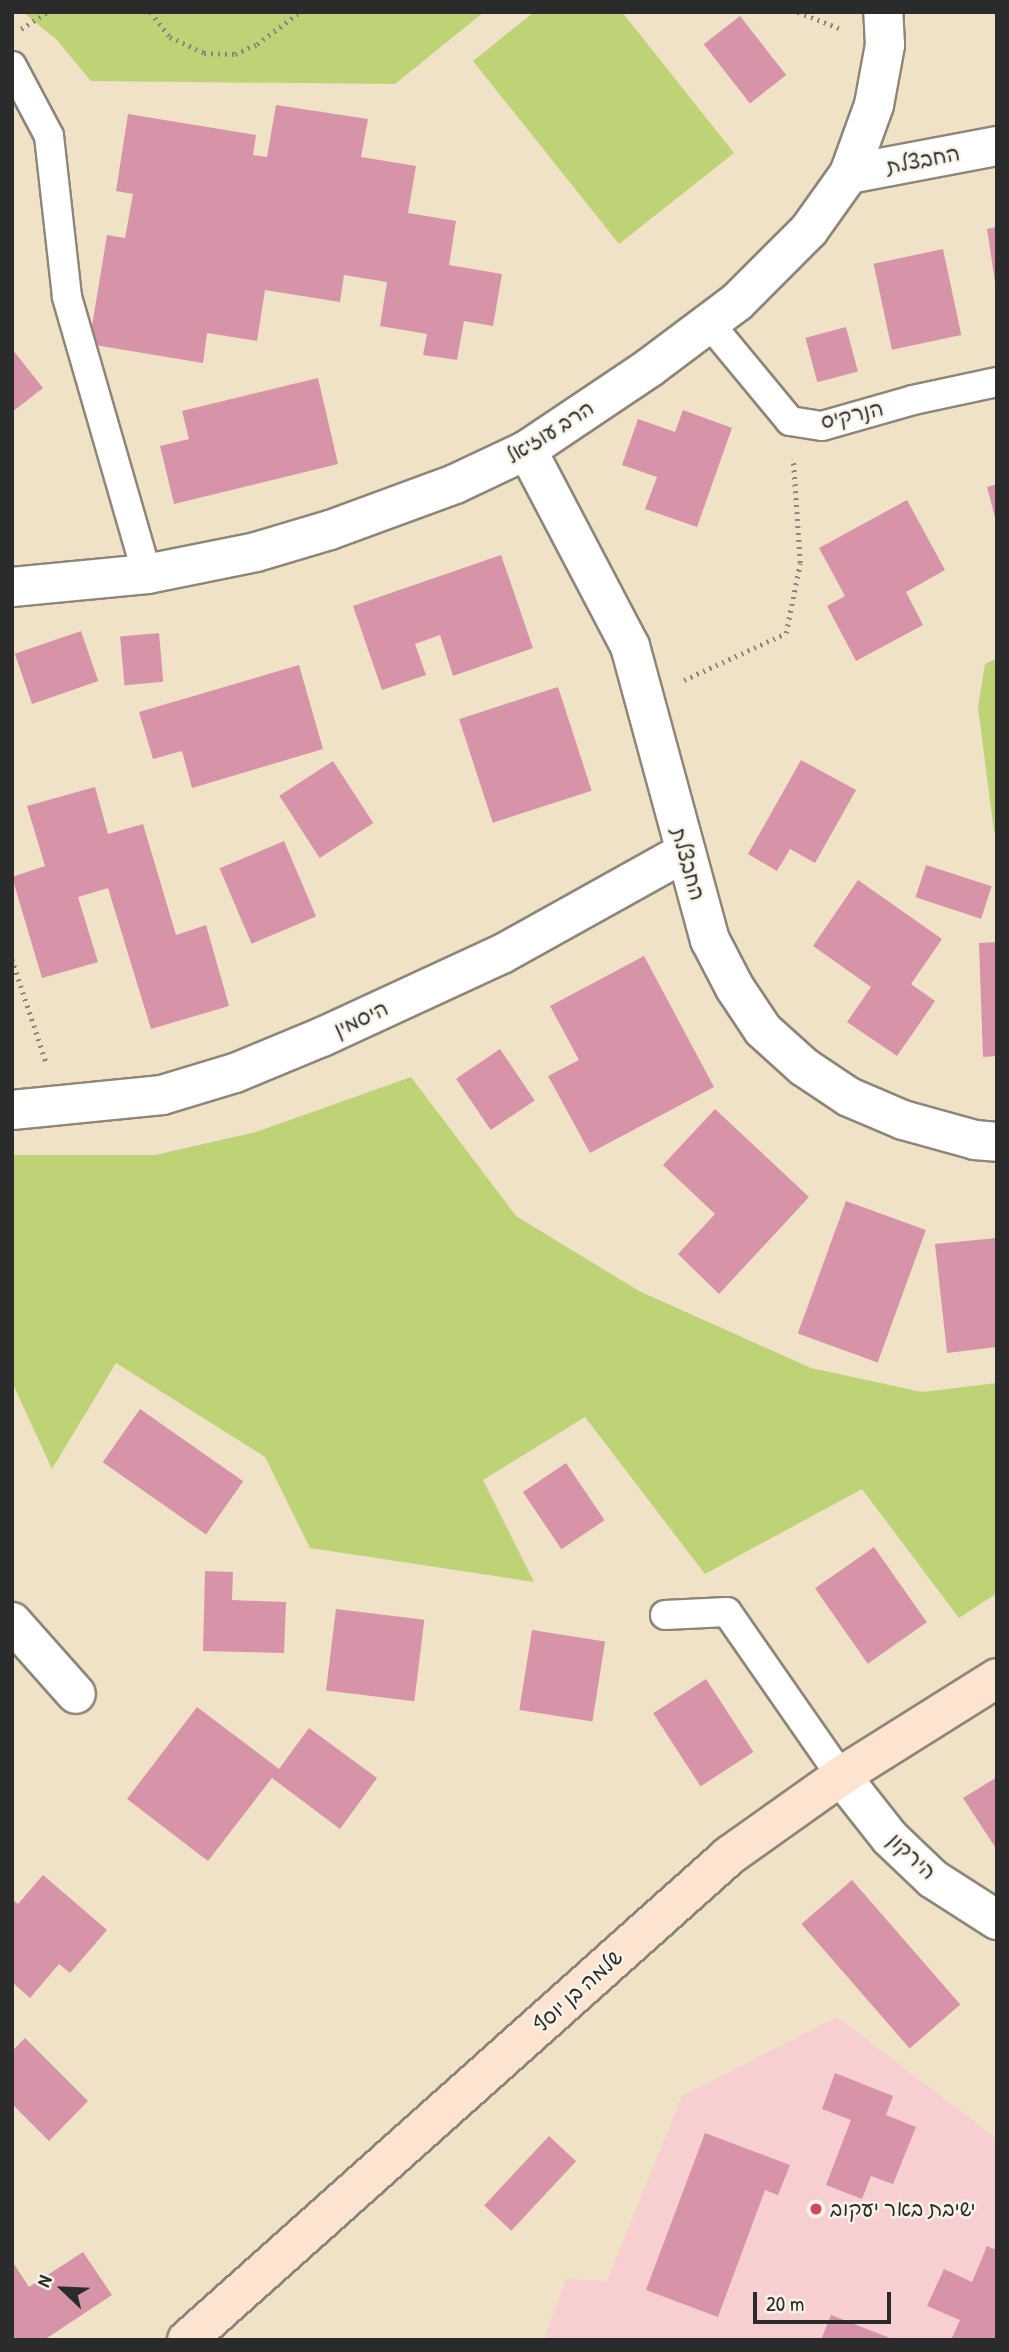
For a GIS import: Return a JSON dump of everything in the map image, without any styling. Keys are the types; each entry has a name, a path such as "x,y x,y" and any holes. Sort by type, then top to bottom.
{"main road":[{"name":"שלמה בן יוסף","path":"187,2340 730,1855 841,1776 997,1678"}],"street":[{"name":"הרב עוזיאל","path":"12,587 147,574 256,552 330,530 455,484 527,450 649,368 737,302 809,230 849,174 874,105 885,45 883,12"},
{"name":"החבצלת","path":"849,174 997,146"},
{"name":"החבצלת","path":"527,450 630,646 710,940 735,988 763,1030 804,1067 849,1097 903,1120 975,1140 997,1142"},
{"name":"היסמין","path":"12,1110 162,1095 236,1073 322,1037 502,954 685,852"},
{"path":"12,1622 76,1694"},
{"name":"הירקון","path":"841,1776 890,1838 933,1879 997,1920"}],"lane":[{"path":"12,66 49,136 67,297 147,574"},
{"name":"הנרקיס","path":"709,323 790,421 822,426 913,400 997,382"},
{"path":"665,1615 727,1612 841,1776"}],"path":[{"path":"12,35 47,12"},
{"path":"151,12 170,37 204,54 234,54 257,44 300,12"},
{"path":"645,698 786,633 800,563 790,421"},
{"path":"12,959 61,1106"}],"shaded area":[{"name":"ישיבת באר יעקוב","path":"837,2017 997,2139 997,2340 544,2340 566,2279 607,2281 682,2096"}],"green space":[{"path":"23,12 484,12 395,84 91,81 57,40"},
{"path":"534,12 622,12 734,153 619,244 473,61"},
{"path":"997,658 997,832 994,832 978,707 985,664"},
{"path":"411,1077 516,1216 639,1291 811,1368 922,1392 997,1383 997,1593 959,1618 862,1489 705,1574 585,1417 483,1480 534,1582 310,1548 265,1457 116,1363 52,1469 12,1382 12,1155 155,1155 256,1132"}],"building":[{"path":"740,16 786,75 750,103 704,44"},
{"path":"276,105 368,119 361,157 416,166 408,213 456,221 449,265 502,274 493,326 464,321 457,360 423,355 427,334 380,326 387,282 344,275 340,302 265,290 257,341 207,333 203,363 89,344 107,235 125,238 133,194 116,191 128,114 256,135 253,155 267,157"},
{"path":"997,227 997,282 995,282 987,229"},
{"path":"943,249 961,335 892,350 874,264"},
{"path":"846,327 858,371 817,382 805,338"},
{"path":"12,349 43,388 12,412"},
{"path":"318,378 338,464 174,504 160,446 189,439 182,411"},
{"path":"683,410 732,428 697,527 645,509 657,477 622,465 638,419 675,432"},
{"path":"997,484 997,521 996,521 987,487"},
{"path":"907,500 945,570 906,592 923,625 856,661 827,606 845,596 819,548"},
{"path":"501,555 533,648 453,676 440,635 415,644 426,675 382,690 353,606"},
{"path":"81,631 98,681 32,704 15,654"},
{"path":"159,633 163,682 124,685 120,636"},
{"path":"299,665 323,749 192,788 182,751 153,759 139,712"},
{"path":"558,687 592,791 493,823 459,719"},
{"path":"801,760 856,790 815,863 790,849 777,871 748,854"},
{"path":"333,761 373,823 320,858 279,796"},
{"path":"95,787 108,834 143,824 176,935 206,925 229,1006 151,1029 108,888 78,897 98,962 42,978 12,877 45,866 27,806"},
{"path":"284,841 316,916 252,944 220,868"},
{"path":"926,865 992,886 981,919 915,897"},
{"path":"858,880 942,939 911,984 935,1001 897,1056 847,1022 871,987 813,946"},
{"path":"997,942 997,1056 983,1057 979,943"},
{"path":"644,956 714,1087 590,1153 548,1076 579,1060 550,1006"},
{"path":"500,1049 535,1100 491,1130 456,1079"},
{"path":"715,1109 809,1197 719,1294 678,1254 715,1214 663,1165"},
{"path":"846,1201 926,1230 878,1363 798,1333"},
{"path":"997,1238 997,1347 947,1353 935,1244"},
{"path":"140,1409 243,1481 206,1535 103,1462"},
{"path":"566,1463 605,1520 561,1549 523,1492"},
{"path":"874,1547 927,1622 868,1664 815,1588"},
{"path":"205,1571 233,1572 232,1600 286,1602 284,1653 203,1651"},
{"path":"336,1609 424,1620 414,1701 326,1690"},
{"path":"532,1630 605,1642 592,1722 519,1710"},
{"path":"706,1679 753,1752 701,1786 653,1713"},
{"path":"197,1707 279,1769 309,1728 377,1778 340,1829 272,1778 208,1861 127,1799"},
{"path":"997,1777 997,1850 963,1798"},
{"path":"43,1875 107,1930 70,1973 59,1964 30,1998 12,1982 12,1899 18,1904"},
{"path":"852,1880 960,2005 910,2048 801,1924"},
{"path":"25,2038 88,2101 49,2141 12,2104 12,2051"},
{"path":"835,2073 893,2096 886,2115 916,2127 893,2184 871,2176 862,2199 826,2185 851,2120 822,2109"},
{"path":"705,2133 790,2165 778,2195 765,2190 718,2317 646,2290"},
{"path":"549,2136 576,2161 511,2231 484,2205"},
{"path":"987,2246 997,2250 997,2340 951,2340 960,2320 927,2306 944,2269 972,2282"},
{"path":"83,2252 112,2295 44,2340 12,2340 12,2261 29,2287"},
{"path":"831,2315 895,2340 821,2340"}],"place":[{"name":"ישיבת באר יעקוב","path":"816,2209"}]}
